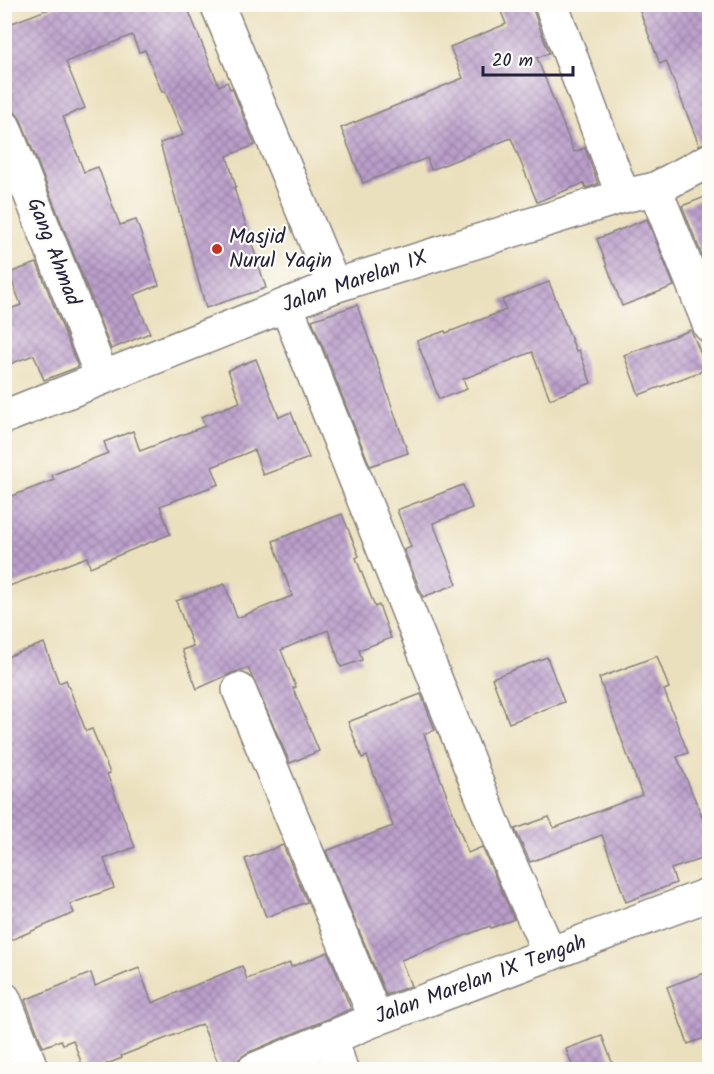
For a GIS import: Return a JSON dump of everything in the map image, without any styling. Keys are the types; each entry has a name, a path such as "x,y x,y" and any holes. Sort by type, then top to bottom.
{"street":[{"path":"217,4 333,286"},
{"path":"551,4 623,196"},
{"name":"Gang Ahmad","path":"4,127 102,377"},
{"name":"Jalan Marelan IX","path":"4,417 333,286 623,196 655,189 710,160"},
{"path":"655,189 710,326"},
{"path":"286,305 502,846 550,954"},
{"path":"239,690 376,1019"},
{"name":"Jalan Marelan IX Tengah","path":"254,1070 376,1019 710,894"},
{"path":"4,999 32,1070"},
{"path":"331,1037 341,1070"}],"building":[{"path":"62,4 186,4 219,86 227,82 230,89 232,88 255,145 227,156 236,187 234,188 266,288 206,308 160,143 183,135 145,50 139,52 132,35 66,62 85,108 63,117 84,172 98,167 120,225 136,220 159,285 134,295 150,333 111,349 21,120 15,112 4,109 4,26"},
{"path":"498,4 531,4 549,53 537,58 574,152 585,148 598,184 586,188 584,183 537,202 511,138 431,170 427,158 363,183 341,128 463,78 450,47 506,24"},
{"path":"637,4 710,4 710,141 699,145 666,61 660,64"},
{"path":"710,195 710,272 709,273 682,206"},
{"path":"647,219 674,286 622,306 597,239"},
{"path":"37,263 78,367 44,380 34,355 4,366 4,311 21,305 9,273"},
{"path":"549,282 591,383 550,399 532,352 463,379 467,389 439,399 417,341 445,331 446,333 506,310 502,300"},
{"path":"357,305 408,453 370,466 312,320"},
{"path":"691,330 707,369 639,395 624,355"},
{"path":"256,359 279,417 291,412 309,458 263,475 254,450 212,467 219,484 160,506 170,534 90,567 87,557 4,588 4,499 54,480 52,475 108,453 104,442 133,431 140,451 205,426 201,417 240,402 228,370"},
{"path":"463,485 472,508 433,523 457,584 423,597 404,550 411,547 397,510"},
{"path":"342,514 359,556 356,558 375,607 379,605 391,638 359,650 362,660 341,667 328,630 281,650 296,687 293,688 319,751 290,763 248,668 197,689 182,650 193,646 176,601 225,584 237,618 292,596 273,541"},
{"path":"44,643 59,683 66,680 86,731 92,729 110,773 107,774 135,847 104,859 114,888 70,904 74,913 4,943 4,658"},
{"path":"657,656 669,688 664,690 688,753 677,757 710,835 710,856 671,869 676,883 626,902 602,835 530,862 515,829 549,817 554,828 642,795 599,678"},
{"path":"547,657 564,702 509,723 492,678"},
{"path":"421,694 435,730 424,734 468,853 482,847 514,919 401,960 411,986 386,995 326,851 393,826 367,756 362,758 348,722"},
{"path":"283,845 307,902 266,917 245,859"},
{"path":"328,952 351,1009 247,1053 239,1059 236,1070 221,1070 202,1024 92,1070 84,1070 73,1040 63,1044 61,1040 43,1047 25,1000 91,973 95,986 139,968 152,1003 242,966 247,979 290,963 291,967"},
{"path":"710,971 710,1036 688,1044 667,987"},
{"path":"602,1036 615,1070 574,1070 566,1049"}],"place":[{"name":"Masjid Nurul Yaqin","path":"217,249"}]}
